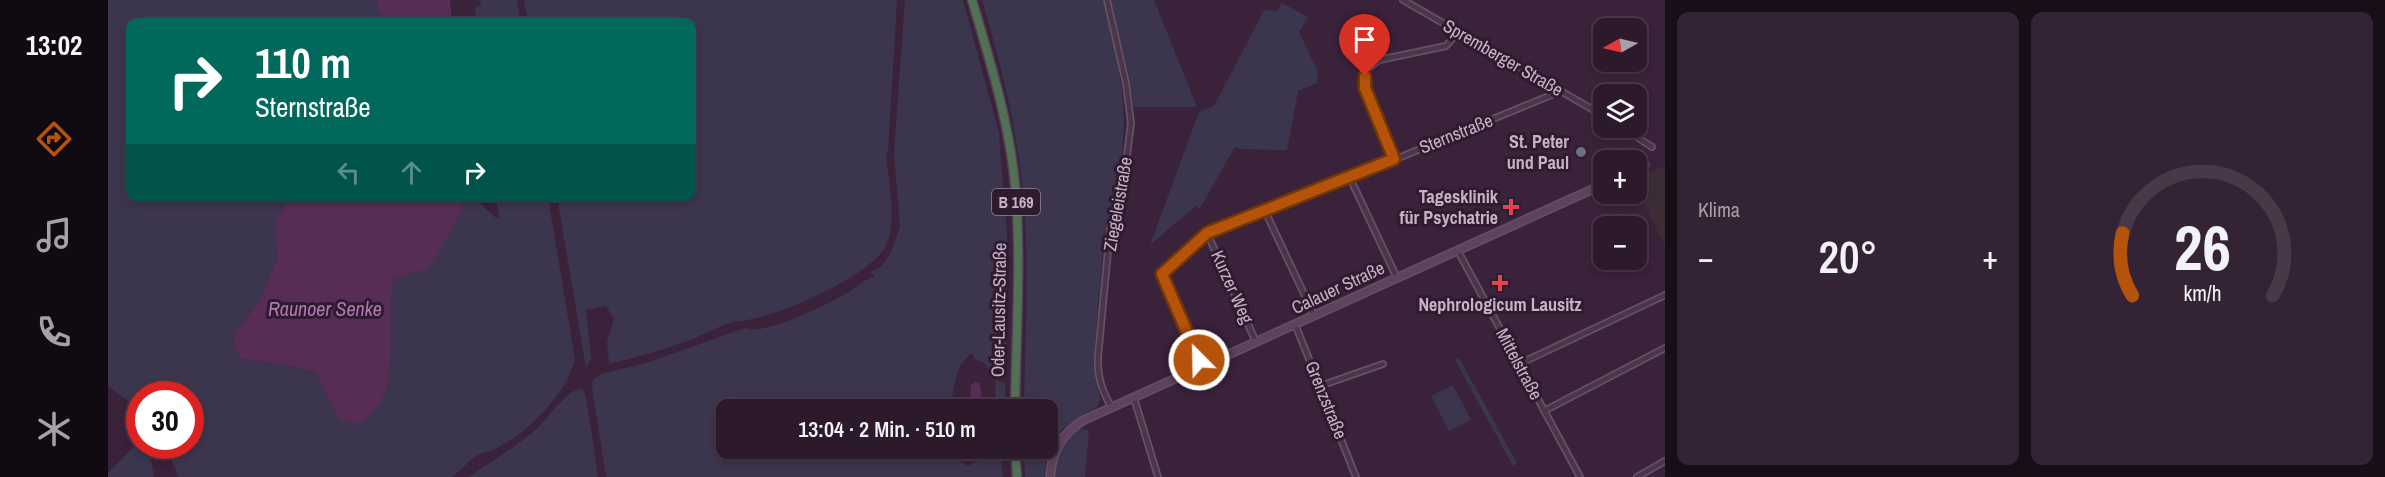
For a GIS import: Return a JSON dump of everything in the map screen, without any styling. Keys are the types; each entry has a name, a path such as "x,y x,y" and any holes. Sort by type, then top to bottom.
{"highway":[{"name":"Oder-Lausitz-Straße","path":"972,0 999,91 1016,194 1015,399"},
{"path":"1016,459 1017,477"}],"street":[{"name":"Ziegeleistraße","path":"1107,0 1126,83 1131,123 1127,155 1110,229 1098,357 1098,377 1102,391 1112,408"},
{"name":"Spremberger Straße","path":"1402,0 1593,110"},
{"path":"1394,159 1365,88 1365,76 1371,64 1379,60 1446,46 1458,32"},
{"name":"Sternstraße","path":"1202,367 1162,274 1207,233 1350,178 1561,91"},
{"path":"1638,138 1652,147"},
{"path":"1350,178 1397,278"},
{"name":"Calauer Straße","path":"1050,477 1056,449 1068,432 1084,420 1593,189"},
{"path":"1265,212 1314,315"},
{"name":"Kurzer Weg","path":"1207,233 1257,342"},
{"name":"Mittelstraße","path":"1458,251 1580,477"},
{"path":"1519,364 1665,295"},
{"name":"Grenzstraße","path":"1295,324 1356,477"},
{"path":"1545,411 1665,348"},
{"path":"1320,386 1383,364"},
{"path":"1134,398 1158,477"},
{"path":"1638,477 1665,461"}],"shaded area":[{"path":"108,0 375,0 382,18 126,18 126,201 288,201 275,222 277,259 259,301 240,326 241,359 315,372 389,300 393,280 406,274 423,271 457,222 465,201 477,201 496,218 499,217 497,201 549,201 575,360 562,387 543,412 519,434 493,450 477,456 452,477 179,477 171,459 204,459 204,381 126,381 126,399 108,386"},
{"path":"480,0 517,0 519,18 476,18 475,8 481,4"},
{"path":"524,0 897,0 888,152 886,154 892,215 891,228 884,249 874,261 839,284 795,305 774,313 716,328 683,343 609,364 607,341 614,319 606,306 586,310 591,359 586,368 558,201 696,201 696,18 527,18"},
{"path":"905,0 963,0 999,133 1007,235 1006,347 1000,369 991,372 983,362 974,359 973,353 962,363 956,378 952,399 716,399 716,459 957,459 968,466 982,459 1000,459 1003,477 606,477 592,387 593,379 601,374 646,363 745,328 766,328 794,319 842,296 875,276 870,272 881,267 891,252 900,226 894,154"},
{"path":"982,0 1106,0 1122,88 1124,125 1122,157 1104,235 1094,355 1095,378 1100,398 1098,406 1075,420 1058,435 1058,399 1024,399 1027,273 1025,218 1020,167 1001,71"},
{"path":"1111,0 1154,0 1197,107 1134,107"},
{"path":"1282,3 1308,17 1299,32 1318,72 1317,83 1298,91 1287,150 1235,147 1199,210 1197,205 1150,245 1199,112 1214,106 1264,10 1277,11"},
{"path":"1665,166 1665,246 1645,204 1647,204 1647,174"},
{"path":"1459,358 1517,463 1513,466 1455,360"},
{"path":"995,380 1005,383 1005,399 996,399"},
{"path":"1453,385 1471,420 1449,431 1431,396"},
{"path":"580,388 586,397 598,477 468,477 533,432 566,396"},
{"path":"1077,429 1089,430 1085,477 1054,477 1060,451"},
{"path":"126,455 126,459 151,459 154,477 108,477 108,473"},
{"path":"1024,459 1047,459 1044,477 1025,477"}],"water":[{"path":"375,0 450,0 452,18 382,18"},
{"name":"Raunoer Senke","path":"287,201 465,201 457,222 431,264 423,271 406,274 393,280 390,357 386,387 379,403 363,422 352,423 339,419 315,372 241,359 233,341 240,326 259,301 277,259 275,222"},
{"path":"975,382 979,383 981,399 970,399 971,385"}],"place":[{"name":"St. Peter und Paul","path":"1581,152"},
{"name":"Tagesklinik für Psychatrie","path":"1511,207"},
{"name":"Nephrologicum Lausitz","path":"1500,283"}],"route":[{"path":"1199,360 1162,274 1207,233 1265,212 1394,159 1365,88 1365,76"}]}
